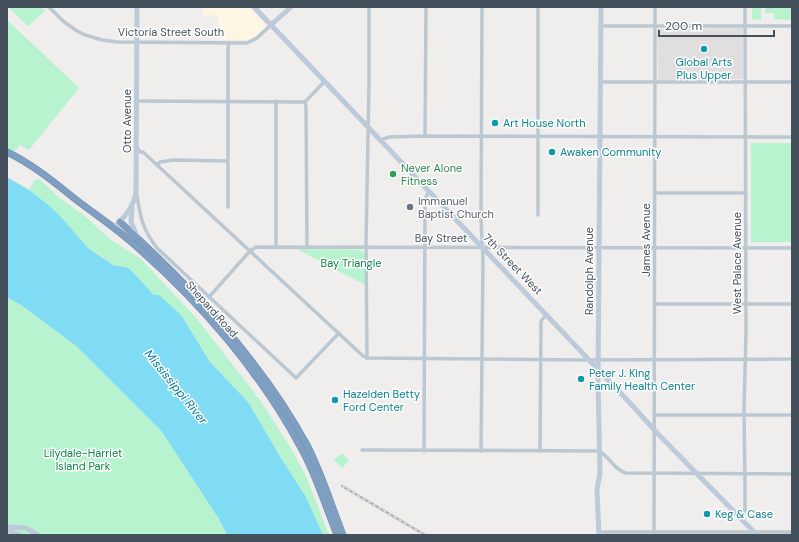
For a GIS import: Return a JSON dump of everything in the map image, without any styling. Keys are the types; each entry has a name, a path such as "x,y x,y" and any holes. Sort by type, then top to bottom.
{"highway":[{"name":"Shepard Road","path":"7,152 38,170 114,228 148,257 198,306 233,347 284,418 302,448 317,480 337,535"},
{"name":"Shepard Road","path":"120,222 139,239 214,315 259,372 289,415 307,446 322,478 343,535"}],"street":[{"name":"Victoria Street South","path":"49,7 67,25 85,35 112,42 229,43 250,42 257,38 291,7"},
{"name":"Otto Avenue","path":"114,228 135,202 137,146 137,7"},
{"name":"7th Street West","path":"254,7 654,429 756,533"},
{"path":"367,358 366,248 369,127 369,7"},
{"path":"425,136 426,7"},
{"path":"481,451 483,258 481,232 482,7"},
{"path":"538,7 538,215"},
{"name":"Randolph Avenue","path":"599,533 597,489 600,473 599,248 601,7"},
{"name":"James Avenue","path":"654,534 655,7"},
{"name":"West Palace Avenue","path":"742,519 745,510 745,7"},
{"path":"600,26 792,26"},
{"path":"228,207 229,43"},
{"path":"137,101 305,102 325,81"},
{"path":"600,82 792,82"},
{"path":"276,101 276,247"},
{"path":"305,102 307,247"},
{"path":"381,140 389,137 425,136 792,137"},
{"path":"137,146 140,152 143,152 367,358 589,360 792,359"},
{"path":"157,165 160,162 174,160 228,161"},
{"path":"424,451 424,247 425,199 429,191"},
{"path":"136,192 141,220 149,239 296,378 340,333"},
{"path":"655,193 746,193"},
{"path":"132,207 132,225 139,239"},
{"name":"Bay Street","path":"250,251 256,247 792,248"},
{"path":"209,297 250,251"},
{"path":"655,304 792,304"},
{"path":"540,451 541,321 546,314"},
{"path":"654,415 792,415"},
{"path":"362,450 599,452 622,472 792,474"},
{"path":"7,527 26,528 38,535"},
{"path":"7,530 20,535"},
{"path":"599,533 654,534 792,532"}],"shaded area":[{"path":"203,7 249,7 266,25 254,38 247,40 218,40 218,16 203,15"},
{"path":"743,28 743,79 658,80 657,29"}],"green space":[{"path":"8,7 41,7 45,11 28,26"},
{"path":"752,7 761,7 761,20 752,19"},
{"path":"765,7 792,7 792,20 774,19 774,13 765,13"},
{"path":"7,20 79,88 29,150 20,145 7,159"},
{"path":"751,143 792,143 792,242 751,242"},
{"path":"39,179 60,198 85,216 111,240 141,259 197,319 260,400 292,450 306,476 329,535 323,535 306,497 248,402 210,362 200,346 129,268 113,265 89,249 60,216 29,190 34,181"},
{"name":"Bay Triangle","path":"297,249 361,250 364,253 365,285"},
{"name":"Lilydale-Harriet Island Park","path":"7,297 21,305 75,345 162,432 219,519 227,535 7,535"},
{"path":"342,453 349,461 342,468 334,460"}],"water":[{"name":"Mississippi River","path":"7,177 29,190 47,204 60,216 89,249 113,265 129,268 154,295 159,295 181,315 210,362 248,402 306,497 323,535 227,535 219,519 162,432 75,345 21,305 7,297 7,183 9,183 7,181"}],"railway":[{"path":"342,486 425,535"}],"place":[{"name":"Global Arts Plus Upper","path":"704,49"},
{"name":"Art House North","path":"495,123"},
{"name":"Awaken Community","path":"552,152"},
{"name":"Never Alone Fitness","path":"393,174"},
{"name":"Immanuel Baptist Church","path":"410,207"},
{"name":"Peter J. King Family Health Center","path":"581,379"},
{"name":"Hazelden Betty Ford Center","path":"335,400"},
{"name":"Keg & Case","path":"707,514"}]}
